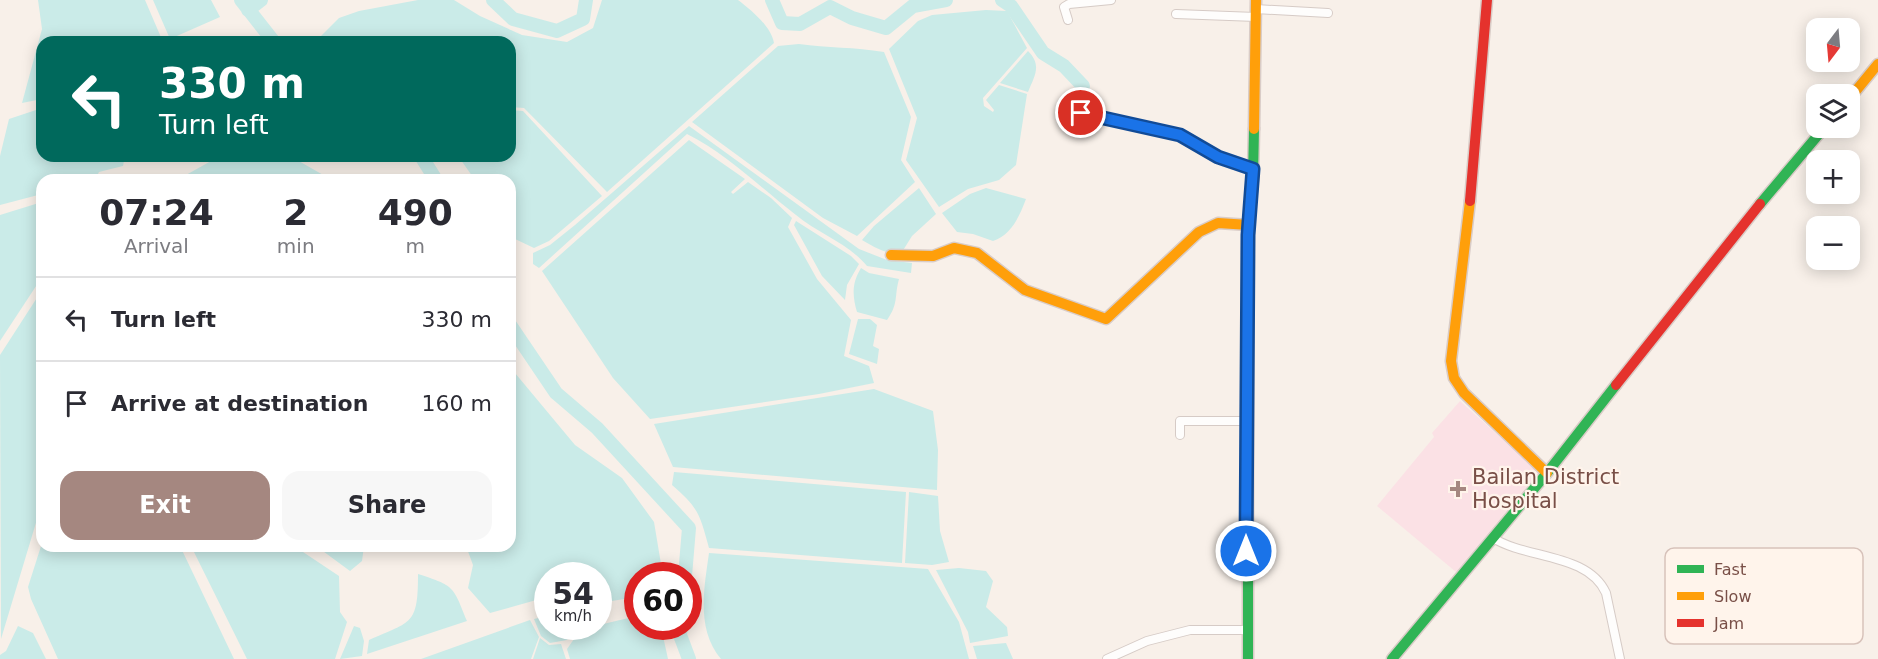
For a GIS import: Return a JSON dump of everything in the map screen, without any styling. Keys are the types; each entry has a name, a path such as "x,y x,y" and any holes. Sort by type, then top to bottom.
{"main road":[{"path":"1487,0 1470,197 1451,361 1454,378 1464,393 1547,473"},
{"path":"1248,659 1249,225 1253,169 1256,9"},
{"path":"1860,86 1878,64"},
{"path":"1392,659 1547,473 1722,250 1816,138"},
{"path":"891,255 933,256 954,248 963,249 977,254 1025,290 1106,319 1198,232 1218,223 1249,225"}],"street":[{"path":"1068,20 1064,7 1069,3 1112,0"},
{"path":"1176,14 1256,9 1328,13"},
{"path":"1081,113 1180,135 1218,157 1253,169"},
{"path":"1180,435 1180,420 1247,421"},
{"path":"1493,538 1517,550 1581,568 1602,583 1620,659"},
{"path":"1107,659 1147,641 1191,630 1247,630"}],"shaded area":[{"name":"Bailan District Hospital","path":"1460,401 1539,472 1456,572 1377,506 1434,437 1432,433"}],"water":[{"path":"38,0 145,0 160,36 40,36 42,29"},
{"path":"153,0 211,0 220,17 177,36 169,36"},
{"path":"418,0 454,0 480,16 522,35 567,42 593,28 602,0 738,0 765,25 774,43 607,192 524,108 516,107 516,36 321,36 339,18 359,11"},
{"path":"986,10 1007,11 1027,48 983,98 984,106 993,112 994,110 986,100 999,85 1027,94 1016,165 999,180 968,189 939,207 906,160 917,118 889,49 918,21 932,15"},
{"path":"799,44 884,52 911,117 901,160 915,182 857,236 823,218 692,122 778,46"},
{"path":"36,51 36,100 22,103"},
{"path":"1028,51 1035,61 1036,70 1028,92 1000,83"},
{"path":"36,110 36,162 124,162 123,166 98,174 36,174 36,196 0,205 0,156 9,119"},
{"path":"516,110 523,111 602,196 549,241 534,248 516,239 516,174 471,174 462,162 516,162"},
{"path":"689,126 859,249 887,260 912,263 911,273 867,266 851,251 796,215 730,161 687,134 539,268 533,264 533,253 550,245 575,225"},
{"path":"689,140 745,179 731,192 733,194 748,182 771,198 792,218 788,227 817,279 851,320 844,356 869,366 874,383 819,394 650,419 613,378 542,271"},
{"path":"209,162 300,162 322,174 188,174"},
{"path":"919,188 936,214 912,236 902,252 886,252 862,240 874,226"},
{"path":"986,188 1026,199 1010,229 993,241 973,234 957,232 942,213 970,194"},
{"path":"36,204 36,286 0,341 0,215"},
{"path":"796,221 851,256 859,264 847,285 845,300 822,276 794,225"},
{"path":"861,268 869,273 899,279 895,304 887,320 857,312 854,289"},
{"path":"36,299 36,523 1,639 0,355"},
{"path":"858,319 870,319 877,325 873,346 879,349 877,364 849,354"},
{"path":"516,374 575,445 622,478 654,522 661,562 624,562 624,599 612,601 612,562 534,562 534,601 490,613 468,588 473,565 468,552 516,552"},
{"path":"874,389 933,411 938,450 937,490 673,467 654,424"},
{"path":"674,472 906,492 902,563 709,548 703,527 693,506 672,485"},
{"path":"909,492 938,496 940,531 949,562 932,565 905,563"},
{"path":"39,552 183,552 234,659 58,659 31,599 28,587"},
{"path":"194,552 303,552 339,576 340,612 347,622 335,659 247,659"},
{"path":"324,552 363,552 362,561 350,571"},
{"path":"709,553 928,569 959,622 969,659 721,659 713,647 705,622 704,594"},
{"path":"959,568 986,571 993,581 986,607 1007,627 1008,636 970,643 968,632 936,570"},
{"path":"418,574 439,581 451,589 467,621 367,654 369,640 395,629 410,619 416,603"},
{"path":"624,619 624,640 664,640 668,659 570,659 567,649 573,640 612,640 612,622"},
{"path":"530,620 534,628 534,640 538,640 531,659 421,659"},
{"path":"18,626 33,633 46,659 0,659 0,655 6,651"},
{"path":"354,626 360,628 364,641 362,656 340,659"},
{"path":"539,640 543,640 549,645 561,644 566,659 533,659"},
{"path":"546,640 567,640 550,643"},
{"path":"1006,643 1013,659 977,659 973,646"}],"waterway":[{"path":"241,0 269,36"},
{"path":"248,10 261,0"},
{"path":"493,0 513,19 557,31 583,19 586,0"},
{"path":"772,0 782,23 800,24 830,7 852,18 886,28 913,6 946,0"},
{"path":"1002,0 1011,6 1043,53 1064,66 1083,86"},
{"path":"425,162 432,174"},
{"path":"516,334 556,393 597,428 689,528 686,562"},
{"path":"682,640 689,659"}],"traffic: fast":[{"path":"1248,659 1248,235 1254,129"},
{"path":"1760,204 1816,138"},
{"path":"1392,659 1547,473 1616,385"}],"traffic: slow":[{"path":"1254,129 1256,0"},
{"path":"1860,86 1878,64"},
{"path":"1470,201 1451,361 1454,378 1464,393 1547,473"},
{"path":"891,255 933,256 954,248 977,253 1025,290 1106,319 1199,232 1218,223 1249,225"}],"traffic: jam":[{"path":"1470,201 1487,0"},
{"path":"1616,385 1760,204"}],"place":[{"name":"Bailan District Hospital","path":"1458,489"}],"route":[{"path":"1081,113 1180,135 1218,157 1253,169 1248,235 1246,551"}]}
